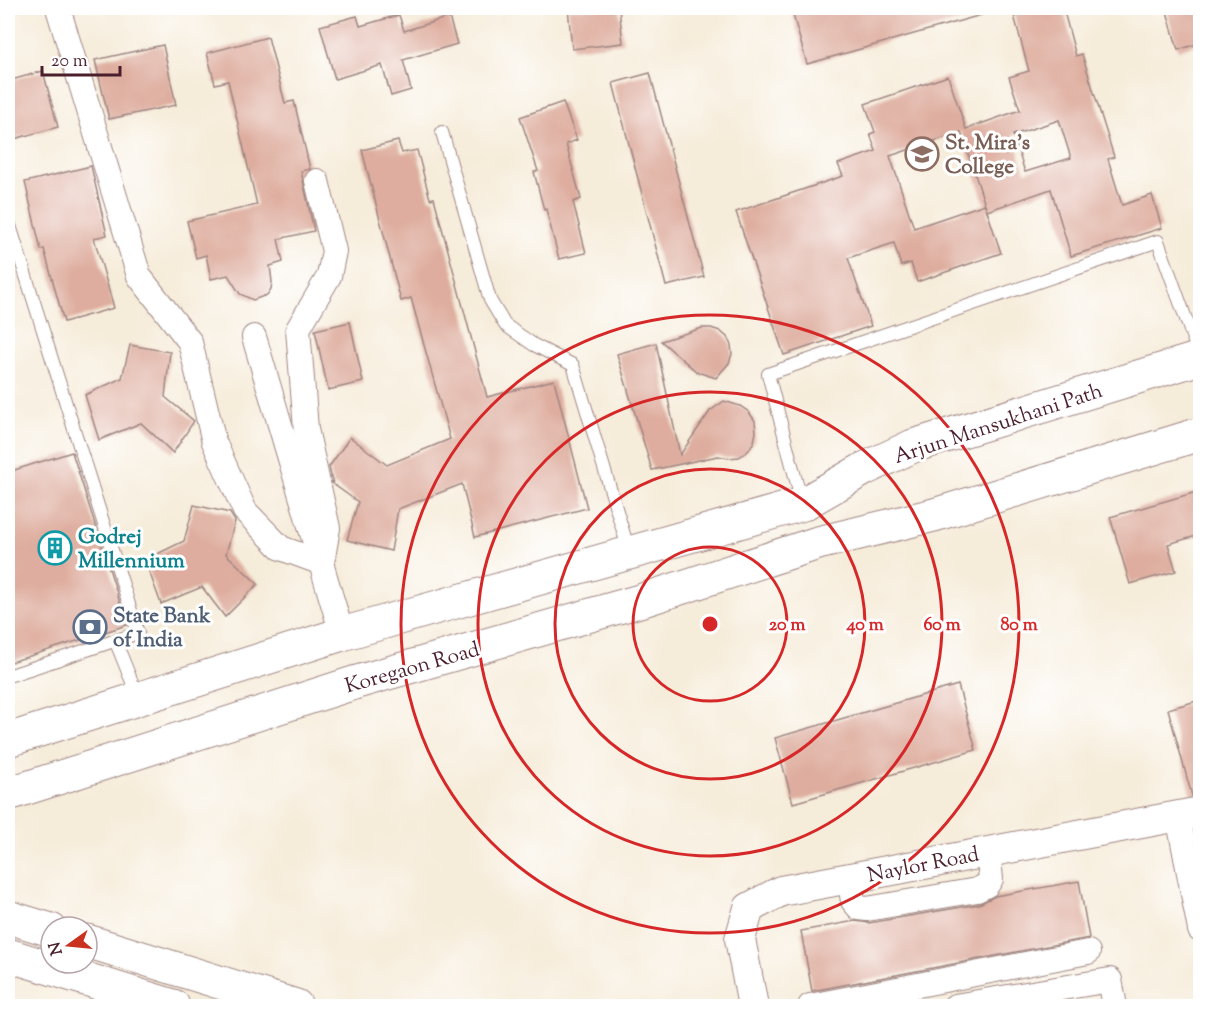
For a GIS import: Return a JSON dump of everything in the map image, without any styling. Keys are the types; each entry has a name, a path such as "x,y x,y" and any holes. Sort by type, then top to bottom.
{"main road":[{"name":"Arjun Mansukhani Path","path":"803,504 864,469 913,446 1200,358"},
{"name":"Koregaon Road","path":"8,794 357,682 643,600 818,543 934,515 1200,434"},
{"path":"8,740 342,634 803,504"},
{"path":"8,917 39,926"},
{"path":"99,945 296,1006"},
{"path":"8,955 173,1006"}],"street":[{"path":"58,8 139,276 190,342 214,442 245,511 281,548 322,563"},
{"path":"317,181 334,251 329,276 298,329 306,429 328,528 322,563"},
{"path":"254,337 342,634"},
{"path":"1190,814 1200,930"},
{"name":"Naylor Road","path":"753,1006 740,939 749,908 781,891 1190,814"},
{"path":"810,1006 1088,952"},
{"path":"955,1006 1110,980 1115,1006"}],"lane":[{"path":"442,132 490,300 505,325 534,345 573,365 629,552"},
{"path":"8,219 138,633 8,676"},
{"path":"803,504 768,374 1158,241 1200,358"},
{"path":"115,640 138,698"}],"building":[{"path":"568,8 619,8 623,43 572,49"},
{"path":"791,8 984,8 985,14 807,64"},
{"path":"1012,8 1063,8 1076,56 1082,54 1114,157 1108,159 1122,205 1152,195 1162,228 1071,256 1051,189 987,211 1001,253 917,282 911,263 901,266 894,243 848,258 871,326 784,355 736,212 843,176 838,164 876,151 870,134 875,132 865,104 948,76 966,129 1020,110 1009,77 1029,71","holes":["1059,120 1071,158 1025,172 1013,135","961,132 985,204 914,228 890,156"]},
{"path":"1166,8 1200,8 1200,43 1178,50"},
{"path":"399,15 404,31 449,17 457,44 403,60 411,90 391,96 382,65 335,79 320,26 357,16 360,26"},
{"path":"268,37 285,103 294,101 310,169 301,171 314,231 278,239 283,262 270,266 272,282 267,295 253,300 240,294 228,275 211,279 206,255 196,258 187,221 257,205 228,81 215,84 207,53"},
{"path":"163,45 176,105 109,119 95,60"},
{"path":"43,71 58,127 14,139 8,117 8,81"},
{"path":"650,73 704,277 666,286 613,83"},
{"path":"563,102 577,140 566,144 581,199 573,202 586,253 559,259 534,172 538,171 520,117"},
{"path":"398,141 402,153 417,150 430,199 434,198 487,397 554,380 587,508 475,537 462,484 398,509 391,551 347,540 358,502 333,484 329,467 350,437 387,465 450,439 411,298 401,301 362,150"},
{"path":"91,166 107,235 94,238 114,308 64,322 44,249 41,250 25,182"},
{"path":"350,322 363,382 328,390 315,330"},
{"path":"702,328 720,331 731,345 732,354 729,363 716,378 697,372 661,341"},
{"path":"656,343 680,455 710,411 724,401 740,406 749,412 755,421 754,442 748,451 739,457 718,456 652,470 617,354"},
{"path":"130,345 170,352 165,397 194,421 173,453 141,423 99,440 85,395 122,378"},
{"name":"Godrej Millennium","path":"72,452 127,625 8,663 8,472"},
{"path":"1200,491 1200,535 1168,544 1176,571 1130,584 1110,517"},
{"path":"194,505 230,513 235,521 226,554 258,584 225,617 202,587 161,604 145,560 184,541"},
{"path":"958,685 976,750 793,803 775,738"},
{"path":"1200,700 1200,795 1192,796 1168,709"},
{"path":"1079,881 1089,938 812,991 801,931 855,921 869,923 979,904 995,896"}],"place":[{"name":"St. Mira's College","path":"922,154"},
{"name":"Godrej Millennium","path":"55,548"},
{"name":"State Bank of India","path":"90,627"}]}
